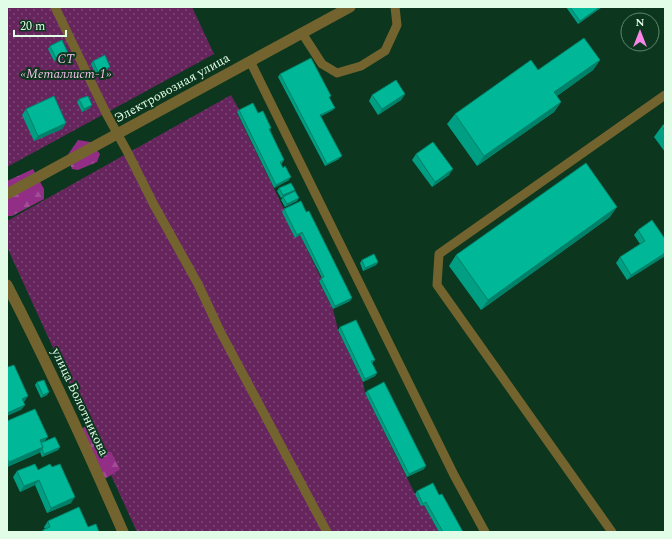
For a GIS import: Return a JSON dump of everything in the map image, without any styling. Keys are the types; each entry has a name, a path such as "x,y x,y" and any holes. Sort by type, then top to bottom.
{"street":[{"name":"Электровозная улица","path":"7,194 350,7"},
{"name":"улица Болотникова","path":"7,285 28,325 94,465 123,532"}],"lane":[{"path":"55,7 117,134 198,284 220,331 327,532"},
{"path":"302,33 322,64 337,73 361,66 385,51 397,25 395,7"},
{"path":"250,61 454,475 485,532"},
{"path":"612,532 437,285 439,254 665,95"}],"green space":[{"name":"СТ «Металлист-1»","path":"7,7 192,7 214,54 7,167"},
{"path":"231,95 240,111 237,113 285,211 283,212 295,237 300,235 322,280 319,282 333,309 338,330 363,382 365,393 415,494 424,505 439,532 137,532 7,247 7,221"},
{"path":"78,140 90,142 100,154 97,162 78,170 72,169 67,156"},
{"path":"33,169 44,189 44,199 12,216 7,216 7,181"},
{"path":"92,423 100,438 97,451 111,452 120,469 105,479 81,429"}],"building":[{"path":"570,7 600,7 580,21"},
{"path":"584,38 600,60 554,92 561,102 484,156 455,114 531,60 538,70"},
{"path":"62,40 68,53 56,58 50,46"},
{"path":"105,55 110,67 98,72 93,61"},
{"path":"311,58 331,96 329,97 335,108 320,115 342,156 327,164 280,74"},
{"path":"396,80 405,94 382,109 372,95"},
{"path":"54,96 66,123 38,136 26,109"},
{"path":"88,96 92,105 84,109 79,99"},
{"path":"253,103 258,113 263,111 271,128 269,129 284,160 280,162 283,168 285,166 291,177 276,185 239,110"},
{"path":"665,124 665,131 662,126"},
{"path":"433,142 453,169 435,182 416,154"},
{"path":"586,163 617,207 488,300 456,255"},
{"path":"291,183 295,190 283,195 279,188"},
{"path":"295,191 299,198 287,204 283,197"},
{"path":"301,201 306,212 309,211 352,298 335,306 321,278 324,277 302,232 297,235 284,209"},
{"path":"652,220 665,239 665,253 631,275 620,257 645,241 638,230"},
{"path":"374,254 378,262 365,268 362,260"},
{"path":"356,320 375,360 371,361 377,373 365,379 340,327"},
{"path":"14,365 28,396 22,399 25,405 7,413 7,366"},
{"path":"44,380 49,392 43,395 37,382"},
{"path":"384,382 426,466 409,474 367,391"},
{"path":"35,409 48,437 40,440 43,447 9,462 7,458 7,421"},
{"path":"55,437 60,447 44,454 41,443"},
{"path":"35,464 38,470 50,464 52,467 60,464 75,497 51,508 39,480 24,486 17,471"},
{"path":"433,483 439,495 442,494 463,532 443,532 426,502 423,504 417,491"},
{"path":"79,507 88,527 96,524 99,532 44,532 43,530 50,527 48,521"}]}
